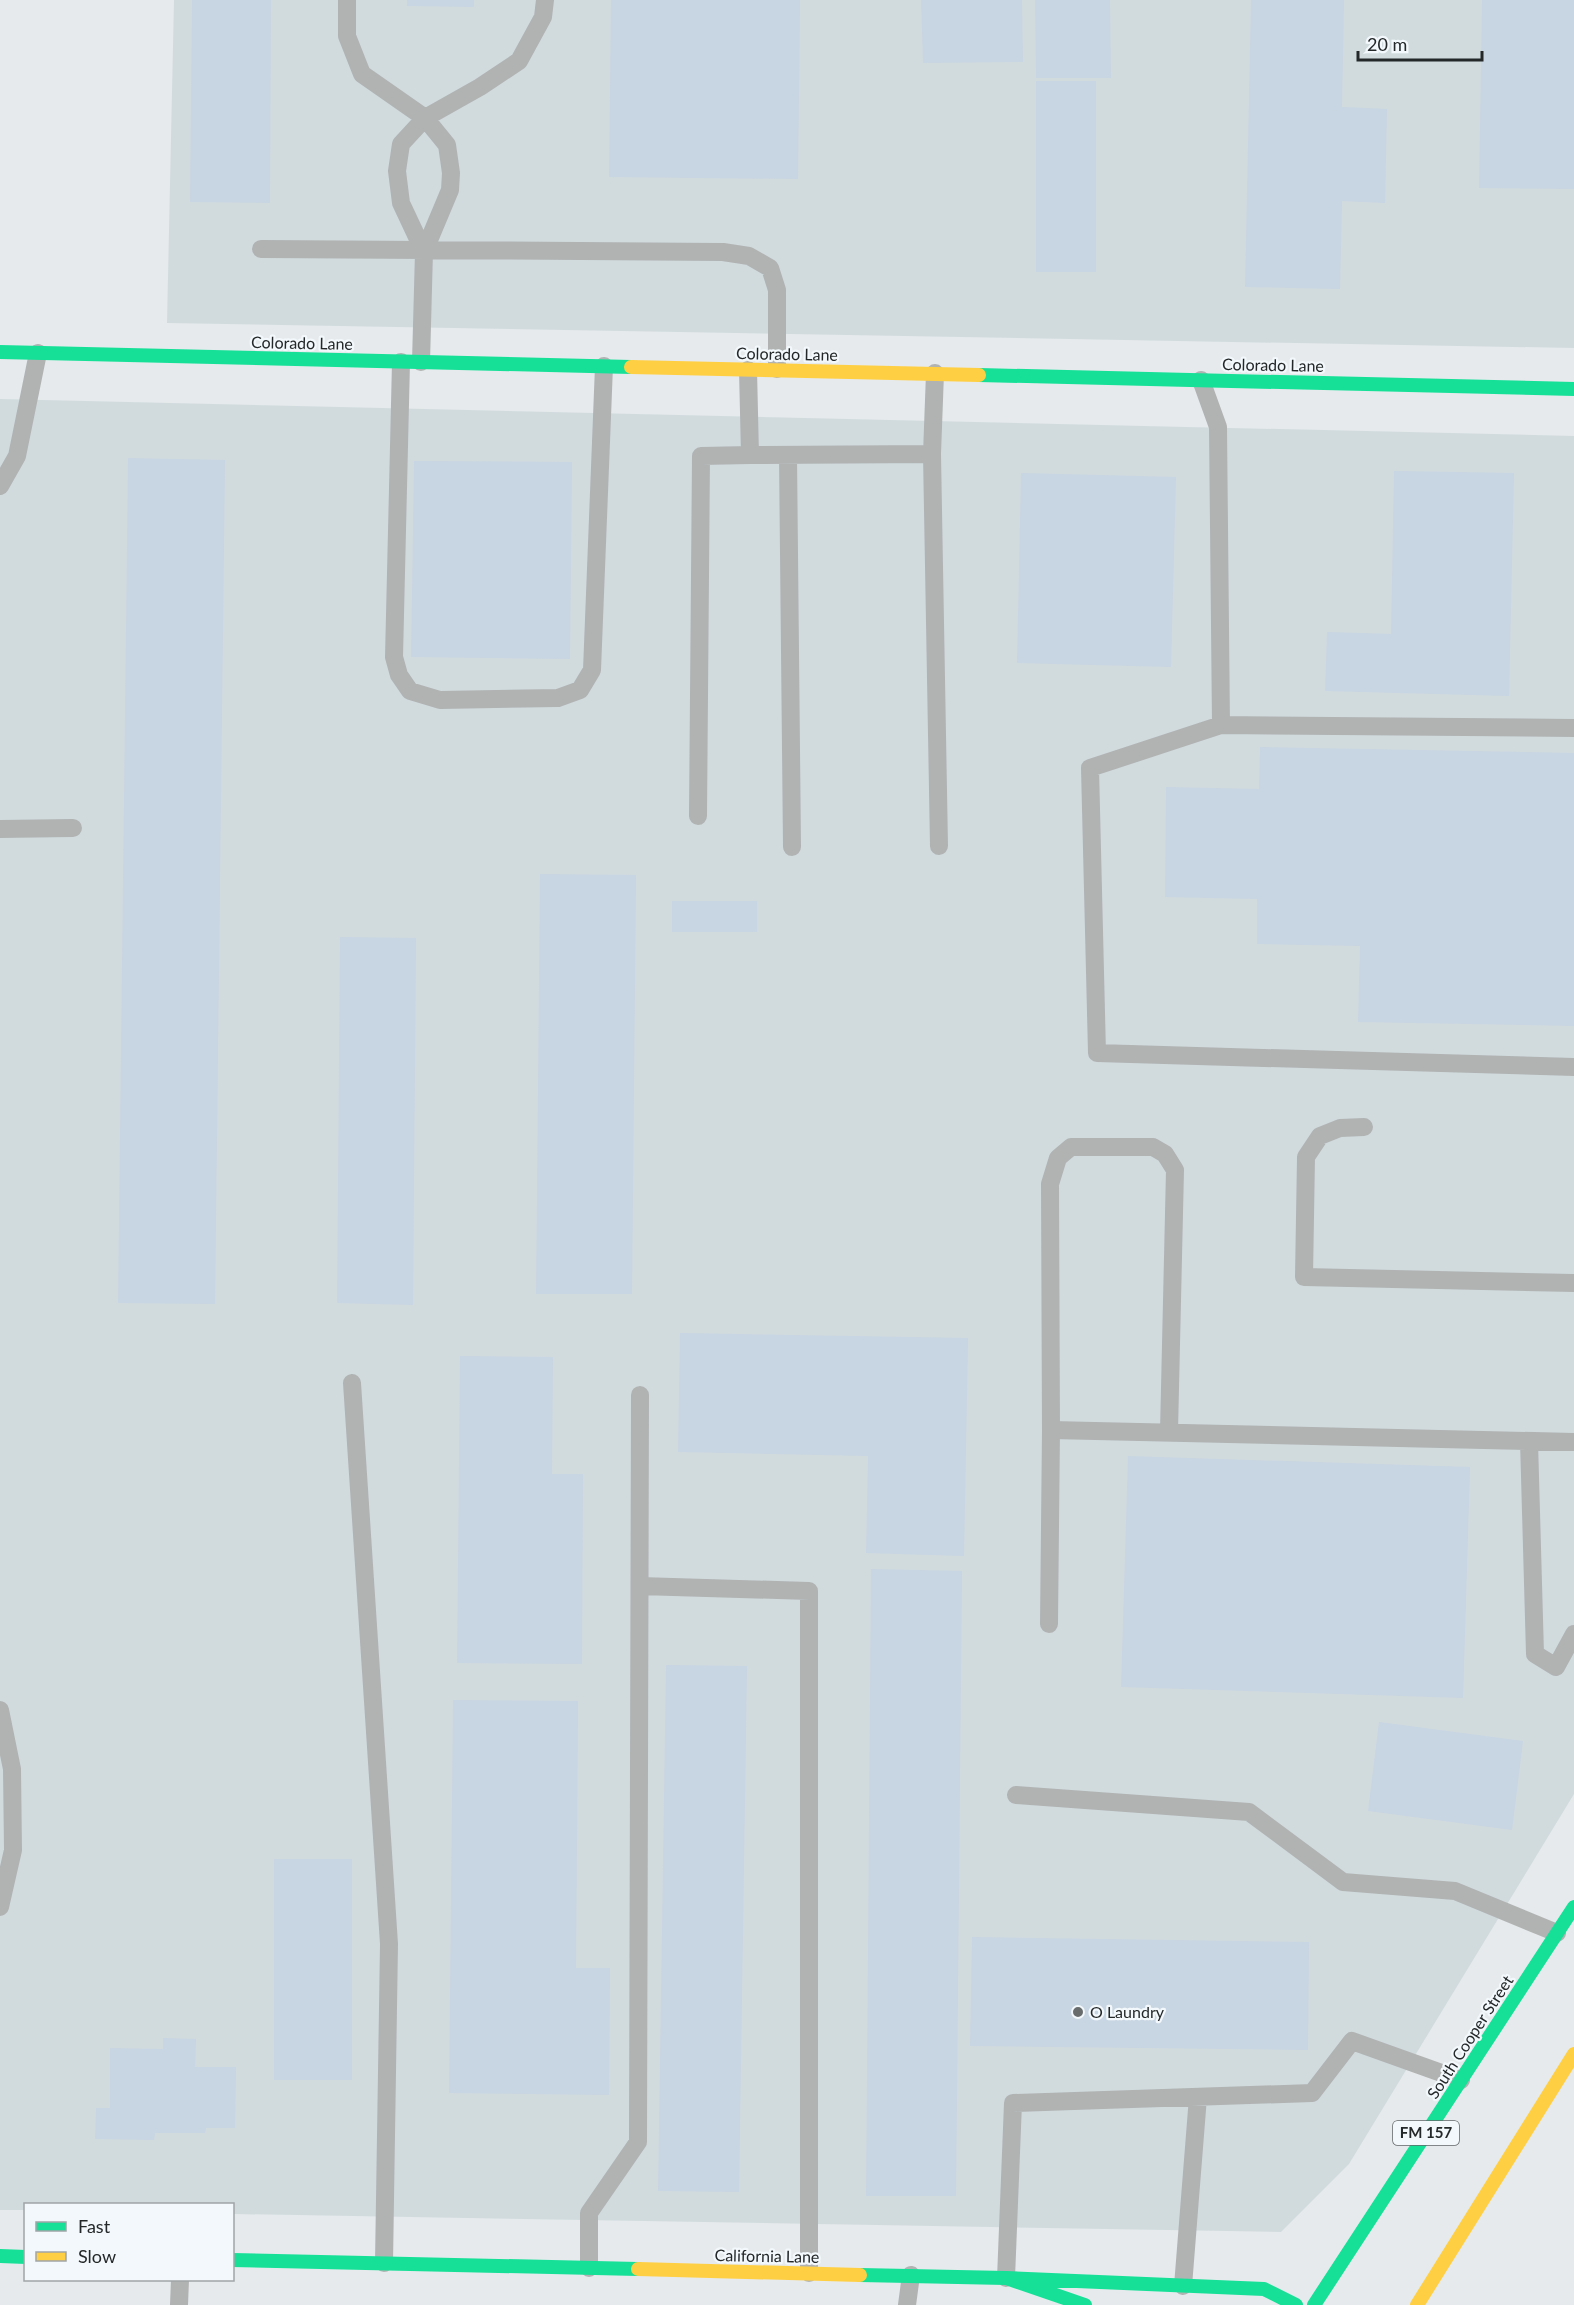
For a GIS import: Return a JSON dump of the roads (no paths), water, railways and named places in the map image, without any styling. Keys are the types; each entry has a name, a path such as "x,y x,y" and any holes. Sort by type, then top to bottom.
{"street":[{"name":"Colorado Lane","path":"0,352 1574,389"},
{"name":"South Cooper Street","path":"1314,2305 1574,1907"},
{"path":"1417,2305 1574,2054"},
{"path":"0,2256 24,2257"},
{"name":"California Lane","path":"234,2260 1006,2278 1263,2289 1296,2305"},
{"path":"1006,2278 1085,2305"}],"lane":[{"path":"347,0 347,36 362,74 425,118 447,145 452,173 450,190 424,252 421,362"},
{"path":"424,252 402,204 397,171 401,144 425,118 480,87 519,61 543,17 545,0"},
{"path":"261,249 424,252 723,252 749,256 770,268 777,290 777,369"},
{"path":"0,486 17,456 38,353"},
{"path":"402,362 394,657 399,675 410,691 440,700 558,698 580,690 592,670 604,366"},
{"path":"748,370 750,455"},
{"path":"935,373 932,454 939,846"},
{"path":"1201,380 1218,428 1221,725"},
{"path":"698,816 701,456 932,454"},
{"path":"788,455 792,847"},
{"path":"1574,728 1221,725 1090,768 1097,1053 1574,1067"},
{"path":"0,829 73,828"},
{"path":"1364,1127 1340,1128 1320,1136 1306,1157 1304,1277 1574,1282"},
{"path":"1049,1624 1052,1431 1050,1184 1058,1158 1071,1147 1153,1147 1165,1154 1175,1170 1169,1432"},
{"path":"352,1383 389,1944 384,2263"},
{"path":"589,2268 589,2213 638,2142 640,1395"},
{"path":"1052,1431 1574,1442"},
{"path":"1529,1441 1535,1654 1556,1667 1574,1634"},
{"path":"640,1586 809,1591 809,2273"},
{"path":"0,1710 12,1769 14,1850 0,1907"},
{"path":"1016,1795 1249,1812 1342,1882 1455,1892 1557,1933"},
{"path":"1006,2278 1012,2103 1312,2093 1352,2041 1461,2080"},
{"path":"1183,2286 1198,2097"},
{"path":"907,2305 912,2276"},
{"path":"179,2305 180,2281"}],"place":[{"name":"O Laundry","path":"1078,2012"}]}
